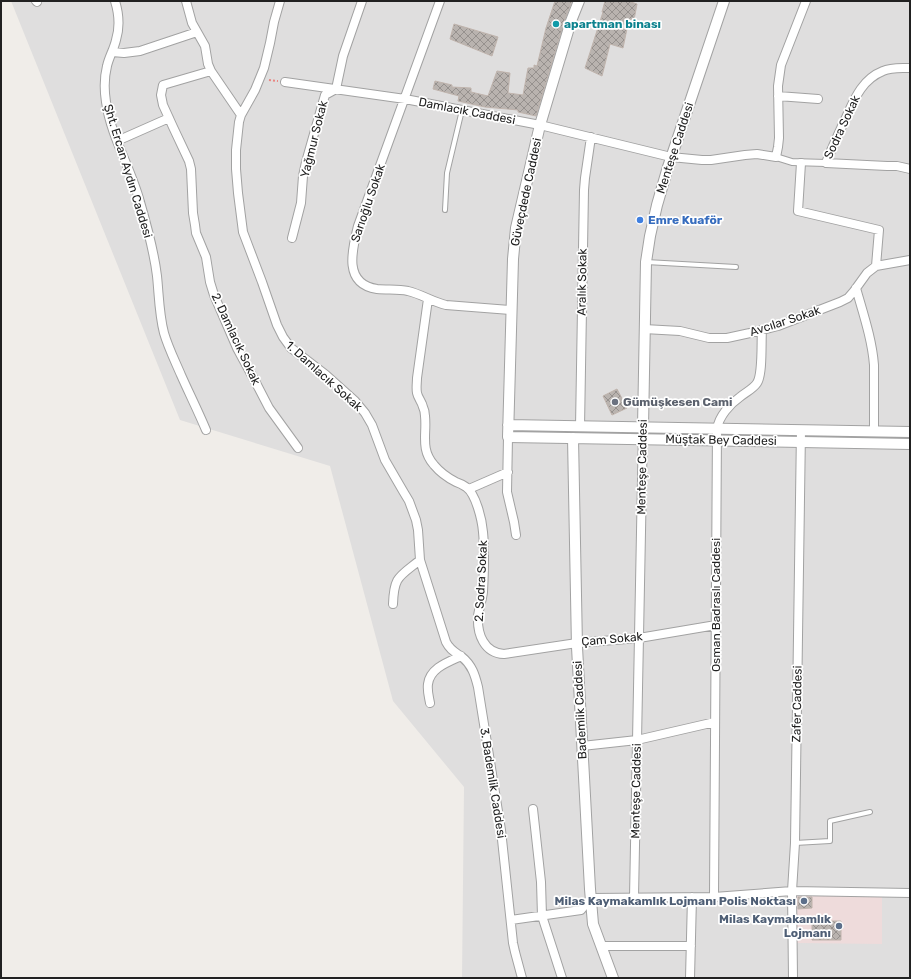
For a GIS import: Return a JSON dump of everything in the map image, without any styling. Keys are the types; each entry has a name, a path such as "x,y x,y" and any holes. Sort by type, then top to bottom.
{"street":[{"name":"Şht. Ercan Aydın Caddesi","path":"115,1 118,27 116,40 107,64 105,77 105,90 109,117 140,199 154,256 164,333 169,348 206,430"},
{"path":"186,1 190,19 206,46 208,64 211,71 241,115"},
{"name":"1. Damlacık Sokak","path":"280,1 264,68 255,90 241,115 237,131 236,155 241,224 283,338 291,348 326,375 355,401 368,417 385,460 404,491 413,514 418,530 420,560 446,642 450,649 461,656"},
{"name":"Yağmur Sokak","path":"292,238 301,203 303,176 306,162 325,95 336,89 343,56 362,1"},
{"name":"Sarıoğlu Sokak","path":"440,1 358,226 352,266 359,281 365,285 377,289 408,291 438,303 454,306 511,310"},
{"name":"Güveçdede Caddesi","path":"508,437 511,310 516,228 540,125 571,21 579,1"},
{"name":"Menteşe Caddesi","path":"634,898 646,262 657,205 671,157 724,1"},
{"path":"776,156 779,130 778,86 781,65 806,1"},
{"path":"112,52 124,53 140,51 197,32"},
{"name":"Sodra Sokak","path":"671,157 711,160 745,154 757,154 776,156 792,162 826,163 850,106 858,92 869,79 890,68 910,68"},
{"name":"2. Damlacık Sokak","path":"211,71 163,85 161,95 163,104 189,161 191,169 193,213 196,233 206,257 210,282 214,295 237,348 269,408 298,448"},
{"name":"Damlacık Caddesi","path":"285,82 405,99 540,125 671,157"},
{"path":"778,96 818,100"},
{"path":"117,141 169,118"},
{"name":"Aralık Sokak","path":"580,426 584,178 591,138"},
{"path":"801,163 798,211 879,230 876,266 910,260"},
{"path":"826,163 897,166 910,169"},
{"name":"Avcılar Sokak","path":"644,329 680,331 703,337 717,338 739,336 778,326 848,298 867,273 876,266"},
{"path":"856,288 874,355 874,431"},
{"path":"428,299 417,378 417,394 423,406 425,417 425,444 430,460 450,478 469,489 508,472"},
{"name":"Osman Badraslı Caddesi","path":"714,897 717,429 724,413 733,403 753,388 759,379 762,330"},
{"name":"Müştak Bey Caddesi","path":"508,425 910,432"},
{"name":"Zafer Caddesi","path":"793,978 792,891 795,843 801,430"},
{"path":"508,437 508,492 516,535"},
{"name":"Müştak Bey Caddesi","path":"508,437 910,444"},
{"name":"Bademlik Caddesi","path":"573,438 576,643 590,898 594,924 613,978"},
{"name":"2. Sodra Sokak","path":"469,489 478,509 484,541 482,595 478,615 479,629 483,640 488,647 500,654 509,653"},
{"path":"394,604 394,590 397,579 420,560"},
{"name":"Çam Sokak","path":"509,653 576,643 639,638 716,625"},
{"path":"430,703 428,682 431,674 447,662 461,656"},
{"name":"3. Bademlik Caddesi","path":"461,656 472,669 478,687 502,830 515,952 522,978"},
{"path":"582,746 637,740 715,722"},
{"path":"533,809 541,882 542,916 562,978"},
{"path":"511,920 581,910 590,898 714,897 792,891 910,893"},
{"path":"690,978 692,897"},
{"path":"601,946 691,946"}],"lane":[{"path":"445,210 447,173 462,110"},
{"path":"646,262 736,267"},
{"path":"795,843 830,841 830,820 870,812"}],"path":[{"path":"260,78 285,82"}],"shaded area":[{"path":"11,1 910,1 910,978 462,978 464,787 393,701 330,466 180,420"},
{"name":"Milas Kaymakamlık Lojmanı","path":"797,894 882,895 882,944 797,943"}],"building":[{"path":"555,1 572,1 565,19 536,116 518,112 518,110 485,107 458,101 459,96 433,89 435,81 452,85 452,87 471,88 471,92 488,96 497,71 510,73 508,93 523,95 528,68 534,68 534,65 537,66 546,28"},
{"path":"605,1 628,1 637,4 634,20 629,19 623,48 610,44 602,76 585,68 603,12"},
{"path":"454,24 498,37 492,56 450,39"},
{"name":"Gümüşkesen Cami","path":"617,389 627,408 612,415 603,396"},
{"name":"Milas Kaymakamlık Lojmanı Polis Noktası","path":"798,897 812,897 812,908 798,909"},
{"name":"Milas Kaymakamlık Lojmanı","path":"812,921 841,921 841,940 812,940"}],"place":[{"name":"apartman binası","path":"556,24"},
{"name":"Emre Kuaför","path":"640,220"},
{"name":"Gümüşkesen Cami","path":"615,402"},
{"name":"Milas Kaymakamlık Lojmanı Polis Noktası","path":"804,901"},
{"name":"Milas Kaymakamlık Lojmanı","path":"839,926"}]}
